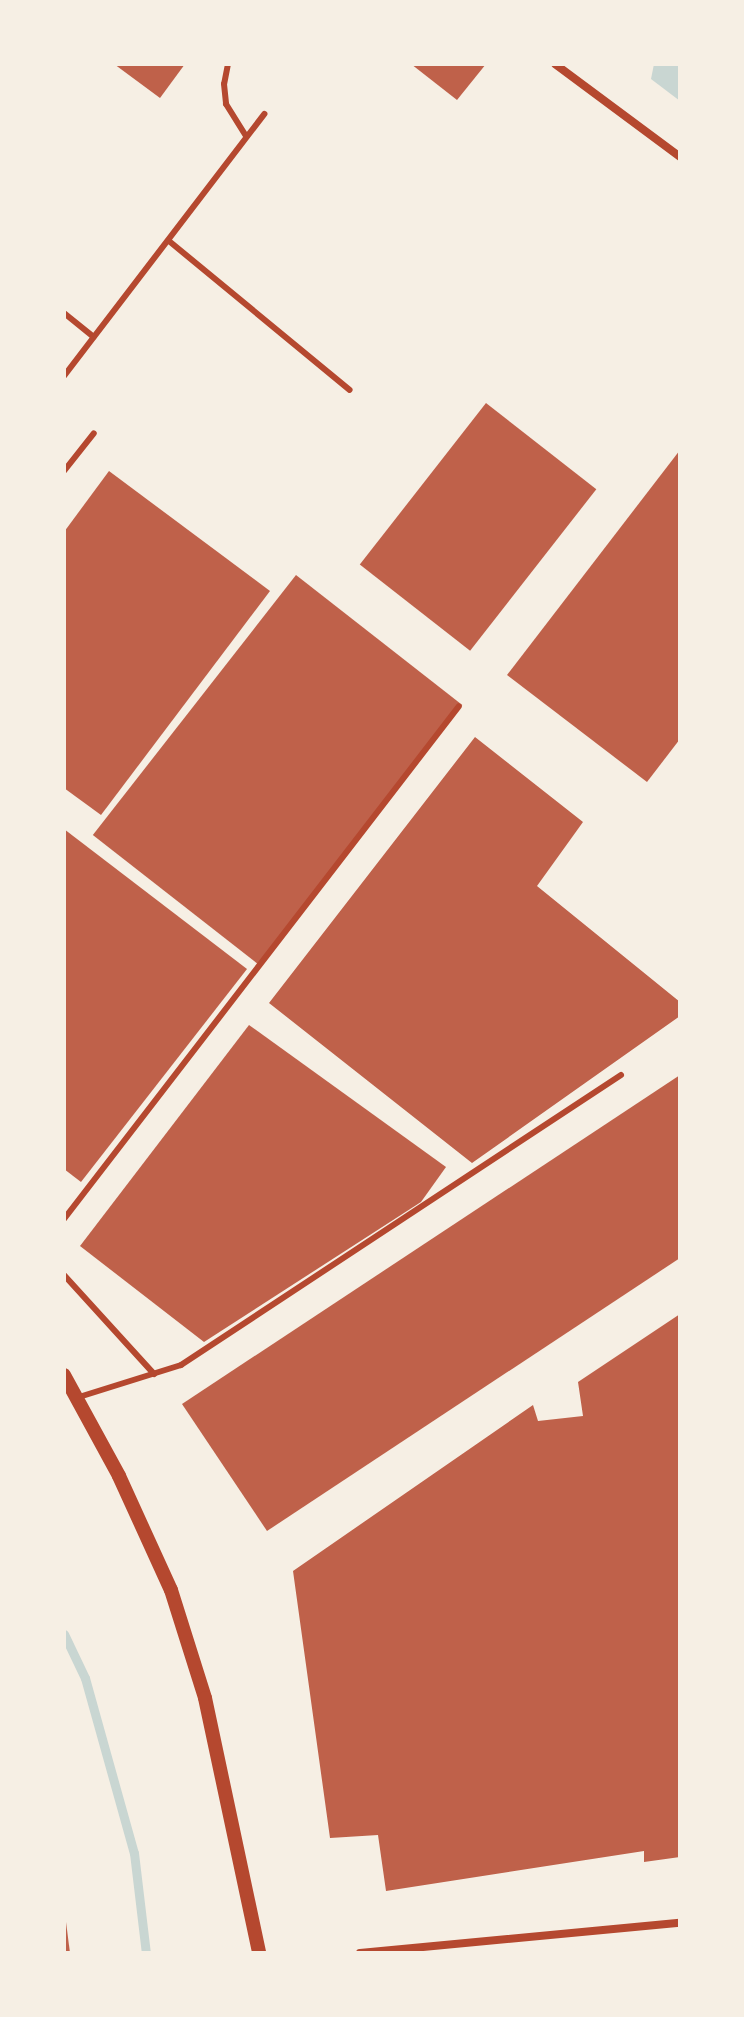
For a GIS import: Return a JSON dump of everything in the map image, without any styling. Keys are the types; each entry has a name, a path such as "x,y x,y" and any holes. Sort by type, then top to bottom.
{"street":[{"path":"555,64 680,157"},
{"path":"64,1375 79,1397 171,1590 205,1698 259,1953"},
{"path":"360,1953 680,1923"}],"lane":[{"path":"228,64 224,84 226,104 246,136"},
{"path":"64,376 264,114"},
{"path":"169,241 350,390"},
{"path":"64,313 94,337"},
{"path":"64,471 94,433"},
{"path":"64,1219 459,706"},
{"path":"79,1397 181,1365 621,1075"},
{"path":"64,1275 154,1374"}],"shaded area":[{"path":"654,64 680,64 680,101 651,79"}],"building":[{"path":"114,64 185,64 160,98"},
{"path":"411,64 486,64 457,100"},
{"path":"486,403 596,489 470,651 360,565"},
{"path":"680,450 680,739 647,782 507,675"},
{"path":"109,471 270,591 101,815 64,788 64,532"},
{"path":"296,575 462,705 259,965 93,835"},
{"path":"475,737 583,822 537,886 680,1002 680,1016 472,1163 269,1003"},
{"path":"64,829 247,969 81,1182 64,1169"},
{"path":"249,1025 446,1167 421,1202 204,1342 80,1246"},
{"path":"680,1075 680,1258 267,1531 182,1404"},
{"path":"680,1314 680,1857 644,1862 644,1851 386,1891 378,1835 330,1838 293,1571 533,1405 538,1421 583,1416 578,1382"},
{"path":"66,1922 70,1953 64,1953"}],"waterway":[{"path":"64,1634 85,1678 134,1853 146,1953"}]}
